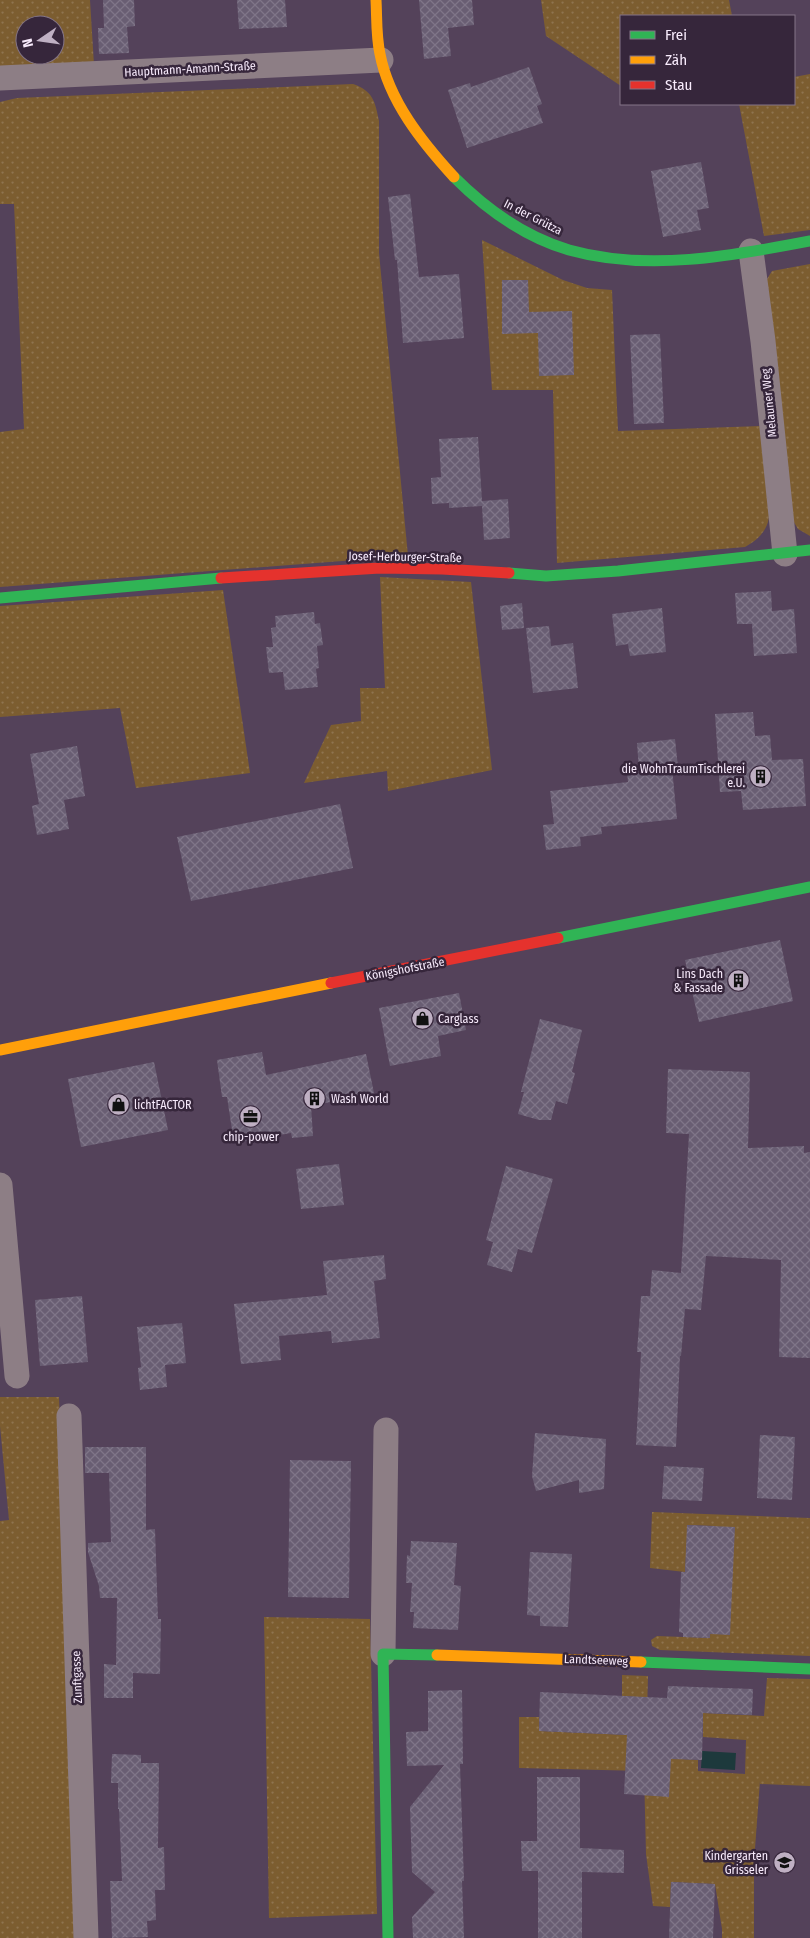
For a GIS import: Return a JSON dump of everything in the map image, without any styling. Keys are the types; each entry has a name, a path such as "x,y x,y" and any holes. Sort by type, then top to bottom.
{"street":[{"name":"In der Grütza","path":"376,0 381,60 404,113 431,153 471,194 502,219 567,249 598,257 630,260 666,260 751,252 810,241"},
{"name":"Hauptmann-Amann-Straße","path":"0,78 381,60"},
{"name":"Melauner Weg","path":"751,252 763,341 785,554"},
{"name":"Josef-Herburger-Straße","path":"0,598 222,578 380,568 434,569 546,576 618,571 810,550"},
{"name":"Königshofstraße","path":"0,1050 810,887"},
{"path":"0,1185 17,1376"},
{"name":"Zunftgasse","path":"69,1416 86,1938"},
{"path":"386,1430 383,1654 388,1938"},
{"name":"Landtseeweg","path":"383,1654 554,1658 810,1670"}],"shaded area":[{"path":"0,0 90,0 94,65 0,70"},
{"path":"541,0 729,0 732,15 620,15 620,85 546,36"},
{"path":"810,74 810,230 764,236 739,105 795,105 795,77"},
{"path":"353,84 365,90 372,98 379,121 379,253 408,556 0,587 0,432 24,429 14,204 0,204 0,102 17,98"},
{"path":"482,240 563,280 587,288 612,290 618,431 761,426 769,489 769,514 768,522 762,534 756,540 745,547 557,563 553,390 492,390"},
{"path":"810,264 810,536 798,529 792,519 767,279 772,271"},
{"path":"380,577 471,582 492,770 388,791 387,771 304,783 331,725 361,721 360,688 385,688"},
{"path":"223,590 250,773 136,788 120,708 0,717 0,606"},
{"path":"0,1397 59,1397 79,1938 0,1938 0,1521 9,1520 0,1426"},
{"path":"652,1512 810,1518 810,1656 660,1650 652,1646 651,1640 657,1636 710,1638 715,1526 688,1525 685,1572 650,1568"},
{"path":"264,1617 370,1619 377,1914 269,1918"},
{"path":"622,1675 648,1676 647,1713 665,1758 698,1760 698,1771 745,1774 746,1740 703,1737 703,1713 764,1716 767,1678 810,1679 810,1786 760,1784 760,1781 754,1862 754,1938 722,1938 715,1884 671,1882 670,1907 653,1906 646,1854 644,1771 519,1768 519,1717 539,1717 539,1731 628,1735 637,1697 622,1696"},
{"path":"702,1751 736,1753 735,1770 701,1768"}],"building":[{"path":"103,0 134,0 135,26 127,27 129,53 99,54 98,28 104,28"},
{"path":"237,0 285,0 287,27 239,29"},
{"path":"419,0 472,0 474,25 448,28 451,56 424,59"},
{"path":"529,67 542,104 537,106 543,123 467,148 448,90 470,83 471,87"},
{"path":"701,162 709,208 697,210 701,230 663,237 651,171"},
{"path":"410,194 419,277 459,274 464,338 403,343 397,260 395,260 388,197"},
{"path":"502,280 528,280 529,312 572,311 574,375 539,376 538,333 502,334"},
{"path":"660,334 664,423 634,424 630,335"},
{"path":"478,437 482,501 508,499 510,538 484,540 482,506 449,508 449,503 432,504 431,478 441,477 439,439"},
{"path":"771,591 772,611 794,609 797,653 754,656 752,624 737,624 735,593"},
{"path":"522,603 524,628 502,630 500,606"},
{"path":"662,608 666,652 630,656 628,644 616,646 612,614"},
{"path":"314,612 315,624 320,623 323,645 317,646 319,668 316,669 318,687 285,690 283,672 269,673 266,647 273,647 271,628 276,627 275,616"},
{"path":"549,626 551,646 573,643 578,688 533,693 526,628"},
{"name":"die WohnTraumTischlerei e.U.","path":"753,712 755,736 770,735 772,760 803,759 806,806 743,810 741,791 720,792 715,714"},
{"path":"675,739 678,767 672,768 677,819 601,827 602,834 580,837 581,846 546,850 543,825 554,824 550,791 628,782 627,771 639,770 637,743"},
{"path":"77,746 85,796 64,800 69,829 37,835 32,806 39,804 30,754"},
{"path":"340,804 353,868 191,901 177,837"},
{"name":"Lins Dach & Fassade","path":"780,940 793,1001 699,1022 685,960"},
{"name":"Carglass","path":"459,993 466,1030 438,1036 441,1056 390,1066 379,1008"},
{"path":"540,1019 582,1030 572,1072 575,1073 567,1104 556,1101 551,1120 539,1120 518,1114 524,1092 521,1092"},
{"path":"262,1052 266,1075 366,1054 374,1093 311,1106 313,1136 292,1138 291,1133 234,1143 227,1097 222,1097 217,1060"},
{"name":"lichtFACTOR","path":"154,1062 168,1130 81,1147 68,1079"},
{"path":"668,1069 750,1072 748,1148 804,1146 804,1153 810,1152 810,1358 779,1357 781,1260 706,1256 701,1310 685,1309 680,1356 676,1447 636,1445 641,1352 637,1352 641,1296 650,1296 652,1270 681,1273 689,1134 666,1133"},
{"path":"339,1164 344,1205 301,1209 296,1169"},
{"path":"506,1166 553,1179 532,1253 518,1249 512,1272 487,1265 493,1242 486,1240"},
{"path":"384,1255 386,1279 374,1281 380,1338 332,1343 331,1331 279,1336 281,1360 241,1364 234,1304 327,1295 323,1261"},
{"path":"82,1296 88,1362 40,1366 35,1300"},
{"path":"182,1323 186,1363 165,1365 167,1387 140,1390 138,1368 141,1367 137,1327"},
{"path":"535,1433 606,1439 604,1489 579,1493 579,1480 536,1491 532,1476"},
{"path":"760,1435 795,1437 792,1500 757,1498"},
{"path":"85,1447 146,1447 146,1530 155,1529 158,1619 161,1619 160,1674 133,1673 133,1698 104,1698 104,1664 116,1665 117,1598 100,1598 99,1586 88,1552 88,1543 111,1542 109,1473 85,1473"},
{"path":"290,1460 351,1461 349,1598 288,1597"},
{"path":"664,1466 704,1468 702,1501 662,1499"},
{"path":"687,1525 735,1527 730,1635 710,1634 710,1638 683,1637 683,1633 679,1632 681,1572 685,1572"},
{"path":"411,1541 457,1543 454,1585 461,1586 458,1630 413,1628 414,1612 410,1612 412,1583 406,1583 407,1555 410,1556"},
{"path":"530,1552 572,1554 568,1627 540,1626 540,1616 527,1615"},
{"path":"668,1686 753,1689 752,1715 703,1713 702,1760 671,1759 669,1797 624,1794 627,1735 539,1731 540,1692 667,1698"},
{"path":"462,1690 463,1764 460,1764 464,1938 413,1938 412,1917 435,1892 412,1872 410,1807 444,1765 407,1766 406,1732 428,1731 428,1691"},
{"path":"112,1754 141,1755 141,1763 159,1763 158,1848 164,1847 165,1890 155,1890 156,1920 147,1921 148,1937 112,1938 110,1881 122,1881 118,1783 111,1783"},
{"path":"537,1777 580,1777 580,1848 624,1850 624,1873 582,1872 582,1938 538,1938 538,1871 522,1871 521,1841 537,1841"},
{"path":"671,1882 715,1884 713,1938 669,1938"}],"traffic: fast":[{"path":"454,177 493,211 522,230 569,250 599,257 659,261 690,259 750,252 810,241"},
{"path":"509,573 546,576 618,571 810,550"},
{"path":"0,598 221,578"},
{"path":"558,938 810,887"},
{"path":"388,1938 383,1654 437,1655"},
{"path":"641,1662 810,1669"}],"traffic: slow":[{"path":"376,0 379,47 384,71 391,88 408,120 430,150 454,177"},
{"path":"0,1050 331,983"},
{"path":"437,1655 641,1662"}],"traffic: jam":[{"path":"221,578 380,568 509,573"},
{"path":"331,983 558,938"}],"place":[{"name":"die WohnTraumTischlerei e.U.","path":"761,776"},
{"name":"Lins Dach & Fassade","path":"739,981"},
{"name":"Carglass","path":"422,1019"},
{"name":"Wash World","path":"315,1099"},
{"name":"lichtFACTOR","path":"118,1105"},
{"name":"chip-power","path":"251,1116"},
{"name":"Kindergarten Grisseler","path":"784,1863"}]}
